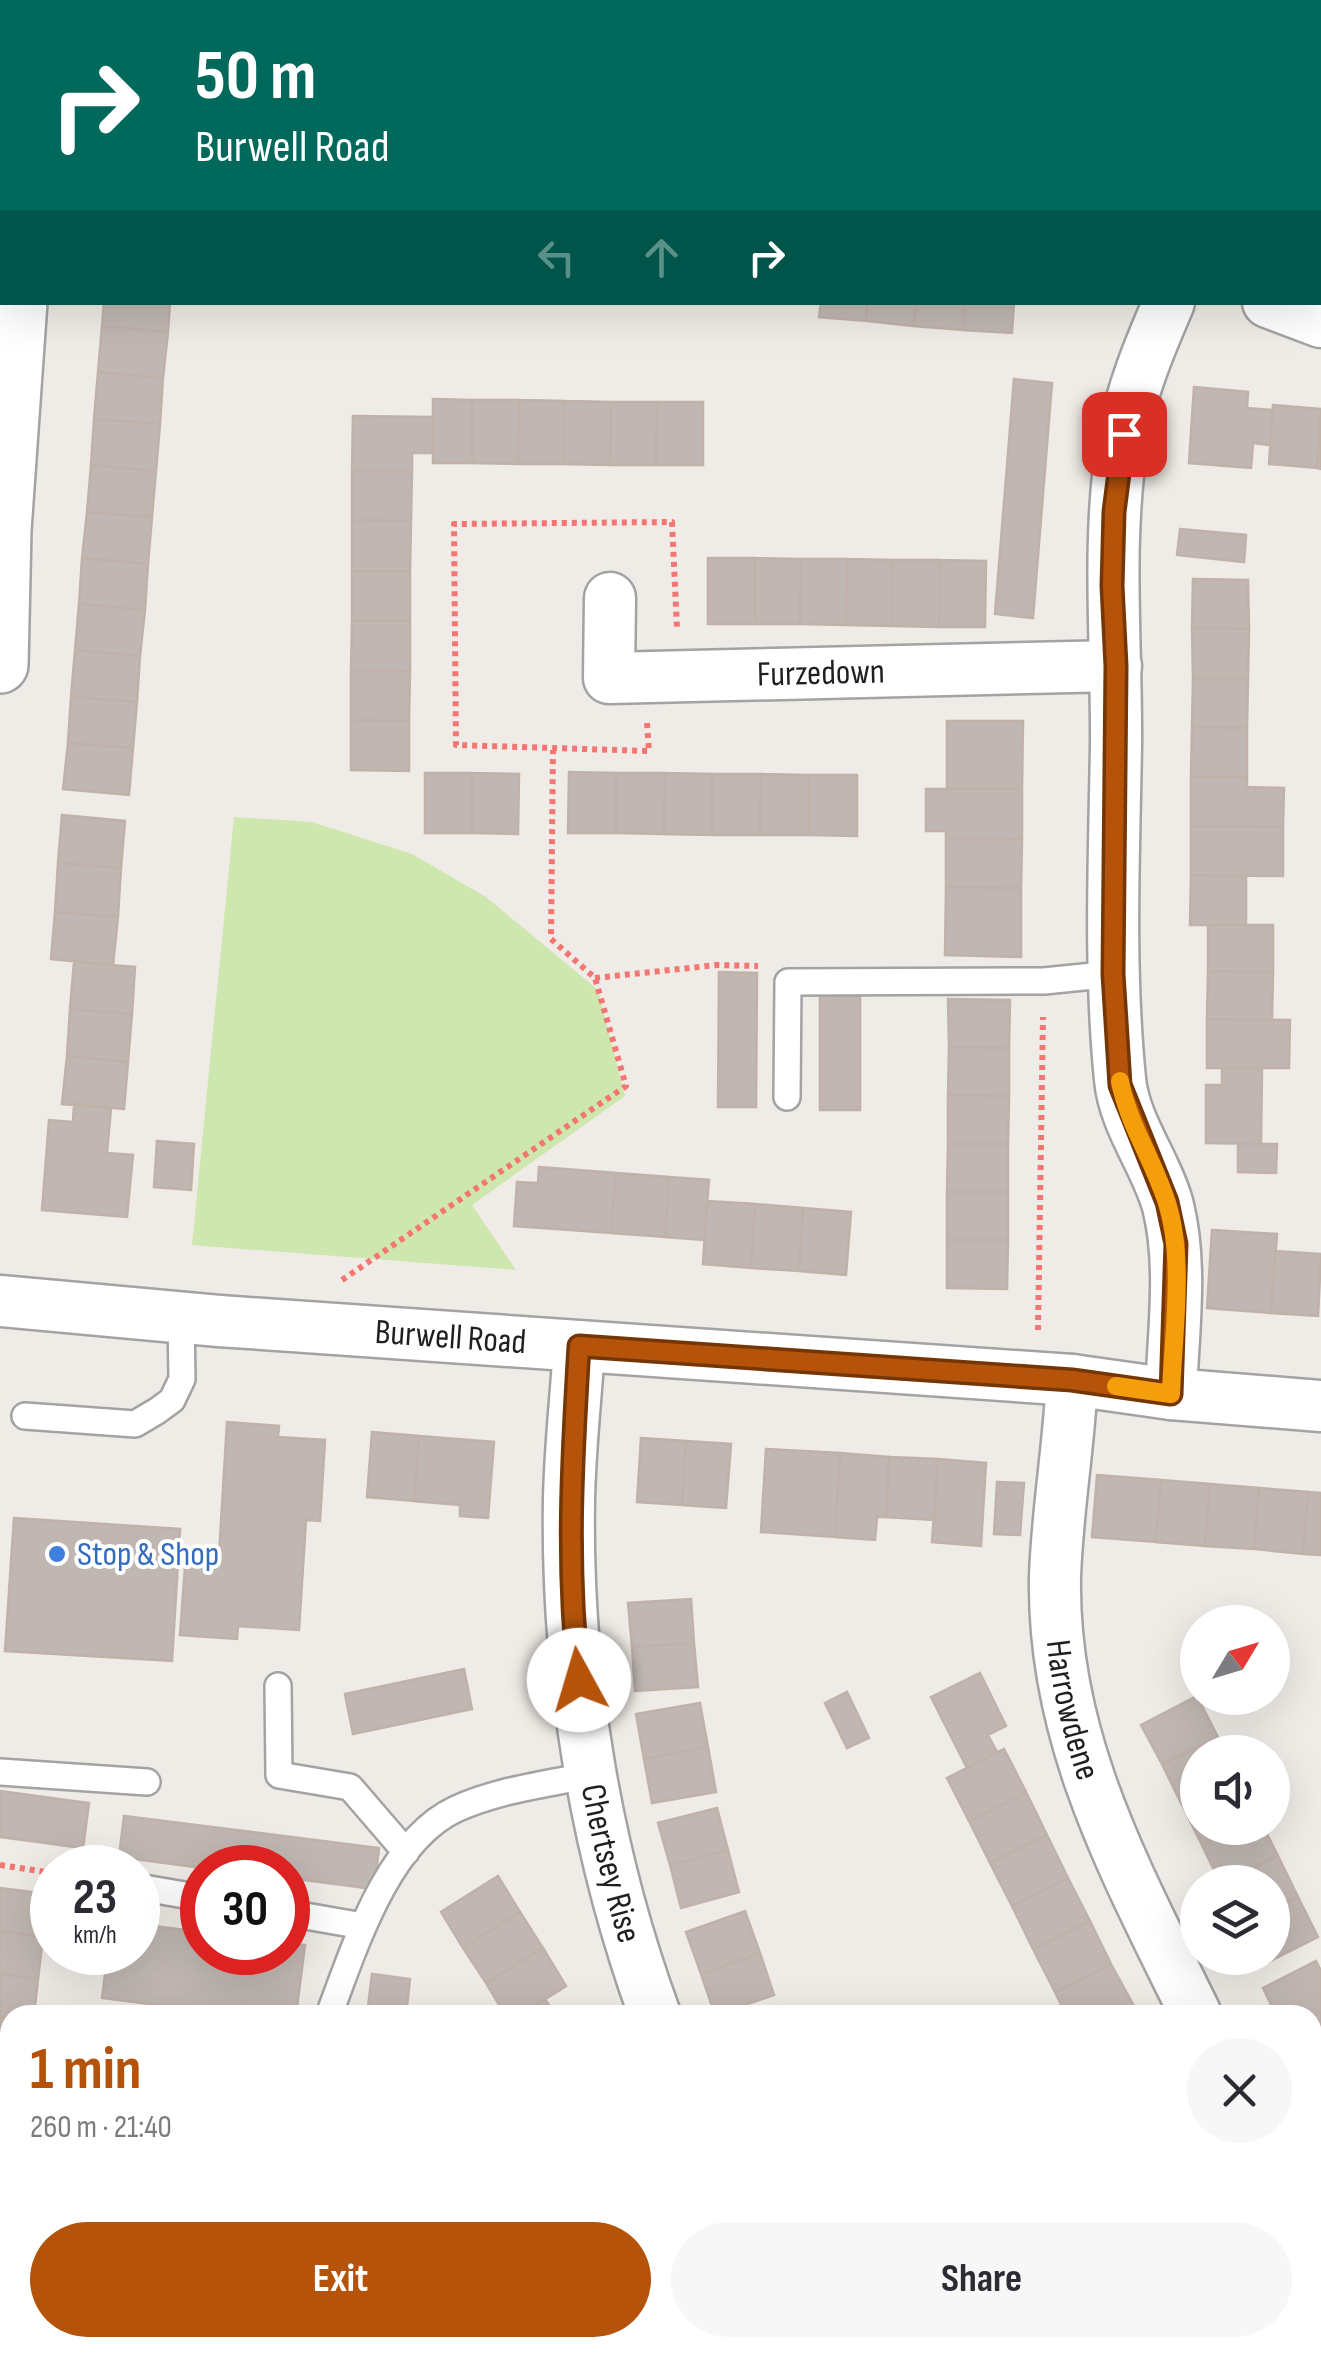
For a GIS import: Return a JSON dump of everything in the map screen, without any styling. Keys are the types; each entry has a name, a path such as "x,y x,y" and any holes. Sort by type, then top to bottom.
{"street":[{"path":"0,665 3,530 19,305"},
{"path":"1168,305 1144,361 1124,434 1114,512 1113,974 1120,1085 1167,1202 1176,1244 1171,1394"},
{"path":"1276,305 1321,322"},
{"name":"Furzedown","path":"610,598 608,678 1116,666"},
{"name":"Burwell Road","path":"0,1302 1055,1379 1171,1394 1321,1406"},
{"name":"Chertsey Rise","path":"579,1346 569,1498 572,1613 591,1775 610,1872 651,2005"},
{"name":"Harrowdene","path":"1055,1379 1057,1635 1068,1702 1081,1760 1102,1821 1191,2005"}],"lane":[{"path":"787,1096 788,982 1044,981 1113,974"},
{"path":"24,1416 135,1424 172,1400 182,1379 181,1318"},
{"path":"278,1686 279,1776 350,1788 406,1852"},
{"path":"0,1772 147,1782"},
{"path":"333,2005 362,1926 406,1852 428,1827 453,1810 484,1798 591,1775"},
{"path":"310,1917 362,1926"}],"path":[{"path":"547,522 454,524 456,744 650,752 643,677"},
{"path":"339,1282 626,1086 595,978 551,939 553,750"},
{"path":"595,978 717,965 757,966 788,982"},
{"path":"1044,981 1055,1379"},
{"path":"0,1864 30,1869"}],"green space":[{"path":"234,817 312,822 412,854 486,897 598,990 625,1096 472,1205 516,1270 192,1245"}],"building":[{"path":"104,305 170,305 168,332 102,326"},
{"path":"821,305 867,305 866,321 819,317"},
{"path":"867,305 916,305 914,326 866,321"},
{"path":"916,305 965,305 963,330 914,326"},
{"path":"965,305 1014,305 1012,333 963,330"},
{"path":"102,326 168,332 163,378 98,372"},
{"path":"98,372 163,378 160,424 94,419"},
{"path":"1014,379 1052,383 1033,618 995,614"},
{"path":"1194,387 1248,392 1247,408 1273,410 1270,445 1253,443 1251,468 1189,463"},
{"path":"433,399 472,400 472,463 433,463"},
{"path":"472,400 519,400 518,464 472,463"},
{"path":"519,400 565,401 564,464 518,464"},
{"path":"565,401 611,402 610,465 564,464"},
{"path":"611,402 657,402 656,465 610,465"},
{"path":"657,402 703,402 703,465 656,465"},
{"path":"1273,405 1321,409 1317,468 1269,464"},
{"path":"1321,409 1321,469 1317,468"},
{"path":"353,416 433,417 433,453 412,453 412,471 352,470"},
{"path":"94,419 160,424 156,471 91,465"},
{"path":"91,465 156,471 152,517 87,512"},
{"path":"352,470 412,471 411,521 352,520"},
{"path":"87,512 152,517 148,564 82,558"},
{"path":"352,520 411,521 410,571 352,571"},
{"path":"1180,529 1246,535 1244,562 1177,555"},
{"path":"82,558 148,564 145,610 79,604"},
{"path":"708,558 755,558 755,624 708,624"},
{"path":"755,558 801,559 800,624 755,624"},
{"path":"801,559 847,559 846,625 800,624"},
{"path":"847,559 893,560 892,626 846,625"},
{"path":"893,560 940,560 939,627 892,626"},
{"path":"940,560 986,561 985,627 939,627"},
{"path":"352,571 410,571 410,621 352,621"},
{"path":"1193,579 1248,580 1249,629 1192,628"},
{"path":"79,604 145,610 140,656 75,650"},
{"path":"352,621 410,621 410,671 351,670"},
{"path":"1192,628 1249,629 1248,678 1193,678"},
{"path":"75,650 140,656 137,702 71,697"},
{"path":"351,670 410,671 409,721 351,720"},
{"path":"1193,678 1248,678 1247,728 1192,727"},
{"path":"71,697 137,702 133,748 68,743"},
{"path":"351,720 409,721 409,771 351,770"},
{"path":"947,721 1023,721 1022,789 947,789"},
{"path":"1192,727 1247,728 1247,777 1191,777"},
{"path":"68,743 133,748 129,795 63,789"},
{"path":"569,772 616,773 616,833 568,833"},
{"path":"425,773 472,773 472,833 425,833"},
{"path":"472,773 519,774 518,834 472,833"},
{"path":"616,773 665,773 664,834 616,833"},
{"path":"665,773 712,774 712,835 664,834"},
{"path":"712,774 761,774 760,835 712,835"},
{"path":"761,774 809,775 809,835 760,835"},
{"path":"809,775 857,775 857,836 809,835"},
{"path":"1191,777 1247,777 1247,787 1284,788 1283,827 1191,826"},
{"path":"926,789 1022,789 1022,839 946,838 946,831 926,831"},
{"path":"62,815 125,821 121,868 58,863"},
{"path":"1191,826 1283,827 1283,876 1191,875"},
{"path":"946,838 1022,839 1021,888 946,887"},
{"path":"58,863 121,868 118,917 55,912"},
{"path":"1191,875 1246,876 1246,925 1190,925"},
{"path":"946,887 1021,888 1021,957 945,955"},
{"path":"55,912 118,917 113,965 51,959"},
{"path":"1208,925 1273,925 1273,972 1208,971"},
{"path":"74,962 135,967 132,1014 70,1009"},
{"path":"1208,971 1273,972 1272,1020 1207,1019"},
{"path":"719,972 757,973 756,1107 718,1107"},
{"path":"820,994 860,994 860,1110 820,1110"},
{"path":"948,999 1010,1000 1009,1048 949,1047"},
{"path":"70,1009 132,1014 128,1062 67,1056"},
{"path":"1207,1019 1290,1020 1289,1068 1207,1068"},
{"path":"949,1047 1009,1048 1009,1096 948,1095"},
{"path":"67,1056 128,1062 124,1109 62,1104"},
{"path":"1222,1068 1262,1068 1261,1144 1206,1143 1206,1085 1222,1085"},
{"path":"948,1095 1009,1096 1008,1144 948,1144"},
{"path":"74,1104 111,1108 107,1153 133,1155 127,1217 42,1210 49,1120 73,1122"},
{"path":"157,1141 194,1144 191,1190 154,1187"},
{"path":"948,1144 1008,1144 1008,1192 947,1192"},
{"path":"1238,1144 1277,1144 1276,1173 1238,1172"},
{"path":"539,1167 616,1173 611,1233 514,1226 517,1182 538,1183"},
{"path":"616,1173 669,1177 665,1237 611,1233"},
{"path":"669,1177 709,1180 704,1240 665,1237"},
{"path":"947,1192 1008,1192 1008,1240 947,1240"},
{"path":"707,1201 755,1204 751,1268 703,1264"},
{"path":"755,1204 803,1208 799,1271 751,1268"},
{"path":"803,1208 851,1212 846,1275 799,1271"},
{"path":"1212,1230 1277,1234 1271,1313 1207,1308"},
{"path":"947,1240 1008,1240 1007,1289 947,1288"},
{"path":"1275,1251 1321,1254 1318,1316 1271,1313"},
{"path":"227,1422 279,1426 278,1437 325,1440 320,1521 306,1520 299,1630 238,1626 237,1639 180,1635 186,1553 219,1556"},
{"path":"372,1432 419,1436 414,1501 367,1497"},
{"path":"419,1436 494,1442 488,1518 460,1516 460,1505 414,1501"},
{"path":"641,1438 686,1441 682,1505 637,1502"},
{"path":"686,1441 731,1444 726,1508 682,1505"},
{"path":"766,1449 840,1453 835,1537 761,1532"},
{"path":"840,1453 889,1457 886,1517 877,1517 875,1540 835,1537"},
{"path":"889,1457 938,1459 934,1520 886,1517"},
{"path":"938,1459 986,1463 981,1546 932,1542"},
{"path":"1097,1475 1161,1480 1156,1542 1092,1537"},
{"path":"1161,1480 1210,1484 1205,1546 1156,1542"},
{"path":"997,1482 1024,1483 1020,1535 994,1534"},
{"path":"1210,1484 1259,1488 1254,1549 1205,1546"},
{"path":"1259,1488 1308,1492 1303,1554 1254,1549"},
{"path":"1308,1492 1321,1493 1321,1555 1303,1554"},
{"path":"14,1518 180,1529 172,1661 5,1651"},
{"path":"691,1599 694,1643 632,1647 628,1603"},
{"path":"694,1643 698,1687 635,1691 632,1647"},
{"path":"464,1669 472,1709 353,1734 345,1694"},
{"path":"980,1673 1006,1726 988,1735 997,1752 967,1768 931,1697"},
{"path":"847,1692 869,1738 847,1748 825,1703"},
{"path":"700,1703 708,1747 644,1759 636,1714"},
{"path":"1180,1705 1180,1715 1207,1715 1217,1735 1180,1735 1180,1755 1162,1764 1141,1725"},
{"path":"708,1747 716,1792 652,1803 644,1759"},
{"path":"1004,1749 1026,1792 969,1821 947,1778"},
{"path":"1180,1755 1180,1801 1162,1764"},
{"path":"0,1791 89,1803 83,1845 0,1837"},
{"path":"1026,1792 1047,1835 990,1863 969,1821"},
{"path":"717,1808 728,1850 670,1865 658,1823"},
{"path":"124,1816 379,1848 374,1889 310,1881 310,1845 180,1845 180,1865 160,1862 160,1845 120,1845"},
{"path":"1047,1835 1068,1878 1012,1906 990,1863"},
{"path":"1202,1845 1272,1845 1278,1856 1258,1865 1212,1865"},
{"path":"728,1850 739,1892 681,1908 670,1865"},
{"path":"1278,1856 1282,1865 1260,1865"},
{"path":"498,1876 520,1912 463,1948 441,1912"},
{"path":"1068,1878 1090,1921 1033,1949 1012,1906"},
{"path":"1290,1881 1298,1897 1290,1901"},
{"path":"0,1888 30,1892 30,1935 0,1931"},
{"path":"1298,1897 1318,1937 1290,1951 1290,1901"},
{"path":"745,1911 760,1953 701,1974 686,1932"},
{"path":"520,1912 543,1948 486,1983 463,1948"},
{"path":"1090,1921 1111,1964 1055,1992 1033,1949"},
{"path":"160,1927 180,1929 180,1975 301,1975 297,2005 157,2005 102,1998 105,1975 160,1975"},
{"path":"0,1931 30,1935 30,1975 38,1975 38,1979 0,1974"},
{"path":"543,1948 566,1986 536,2005 499,2005 486,1983"},
{"path":"760,1953 774,1995 744,2005 712,2005 701,1974"},
{"path":"1316,1961 1321,1971 1321,2005 1271,2005 1263,1988"},
{"path":"1111,1964 1133,2005 1061,2005 1055,1992"},
{"path":"0,1974 38,1979 35,2005 0,2005"},
{"path":"372,1974 410,1979 407,2005 368,2005"}],"slow traffic":[{"path":"1116,1386 1171,1394 1176,1244 1167,1202 1120,1081"}],"place":[{"name":"Stop & Shop","path":"57,1554"}],"route":[{"path":"579,1680 572,1613 569,1498 579,1346 1072,1380 1171,1394 1176,1244 1167,1202 1120,1085 1113,974 1116,666 1112,586 1114,512 1124,434"}]}
